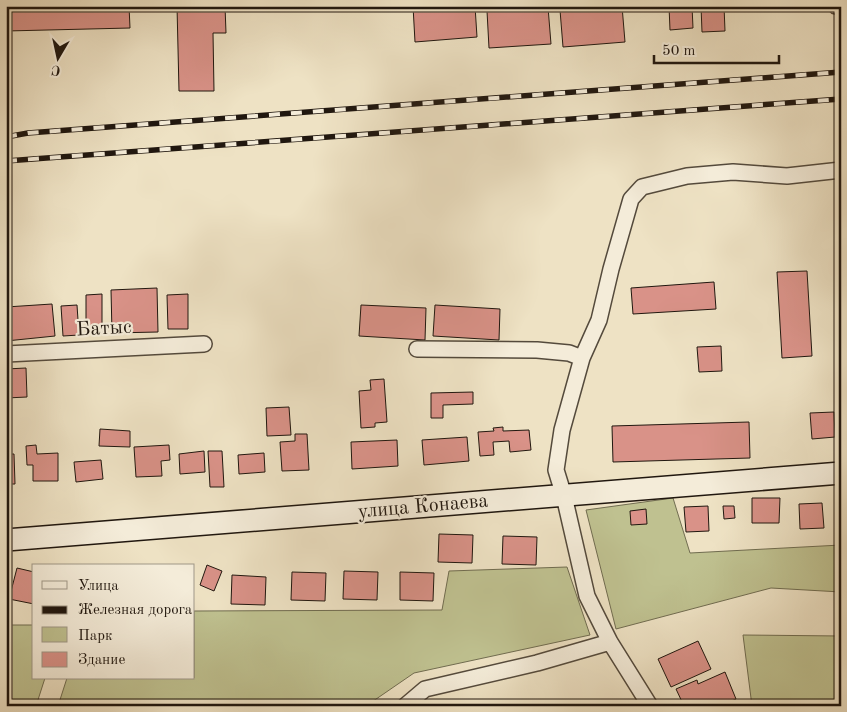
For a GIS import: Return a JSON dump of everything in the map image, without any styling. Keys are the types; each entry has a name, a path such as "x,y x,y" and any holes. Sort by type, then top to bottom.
{"main road":[{"name":"улица Конаева","path":"6,540 841,474"}],"street":[{"path":"836,6 841,7"},
{"path":"650,706 610,642 587,596 564,496 556,470 562,430 582,358 599,320 631,199 642,187 687,176 733,172 787,176 841,170"},
{"name":"Батыс","path":"6,354 204,344"},
{"path":"417,350 537,350 569,353 582,358"},
{"path":"404,706 425,689 537,663 610,642"}],"green space":[{"path":"673,498 690,553 841,545 841,592 771,588 616,629 586,510"},
{"path":"567,567 590,635 414,673 366,706 58,706 66,680 195,680 195,611 442,610 449,571"},
{"path":"6,625 32,625 32,680 44,680 36,706 6,706"},
{"path":"743,635 841,636 841,706 752,706"}],"building":[{"path":"6,6 129,6 130,28 6,31"},
{"path":"129,6 146,6 146,10 130,10"},
{"path":"177,6 225,6 226,33 213,33 214,91 179,91"},
{"path":"413,6 475,6 477,37 415,42"},
{"path":"622,6 625,42 563,47 560,10"},
{"path":"669,6 692,6 693,28 670,30"},
{"path":"701,6 724,6 725,31 702,32"},
{"path":"548,7 551,44 489,48 487,11"},
{"path":"807,271 812,356 782,358 777,272"},
{"path":"714,282 716,309 633,314 631,288"},
{"path":"157,288 158,332 112,333 111,290"},
{"path":"102,294 102,332 86,332 86,295"},
{"path":"188,294 188,329 168,329 167,295"},
{"path":"52,304 55,336 6,341 6,307"},
{"path":"77,305 79,335 63,336 61,306"},
{"path":"361,305 426,308 425,340 359,336"},
{"path":"435,305 500,309 499,340 433,336"},
{"path":"721,346 722,371 699,372 697,347"},
{"path":"26,368 27,397 6,398 6,369"},
{"path":"384,379 387,422 375,423 375,427 361,428 359,391 371,390 370,380"},
{"path":"473,392 473,404 443,405 443,418 431,418 431,393"},
{"path":"289,407 291,435 267,436 266,408"},
{"path":"834,412 835,437 812,439 810,413"},
{"path":"749,422 750,458 613,462 612,426"},
{"path":"503,427 503,431 529,430 531,450 510,452 509,441 493,442 494,455 480,456 478,432 494,431 493,428"},
{"path":"100,429 130,431 130,447 99,446"},
{"path":"295,434 307,434 309,470 282,471 280,442 295,441"},
{"path":"467,437 469,461 424,465 422,440"},
{"path":"397,440 398,466 352,469 351,442"},
{"path":"36,445 37,454 58,453 58,481 33,481 33,465 27,465 26,446"},
{"path":"169,445 170,460 161,461 162,476 136,477 134,447"},
{"path":"204,451 205,472 180,474 179,454"},
{"path":"208,451 222,451 224,487 210,487"},
{"path":"264,453 265,472 239,474 238,455"},
{"path":"6,454 14,454 15,484 6,484"},
{"path":"101,460 103,479 76,482 74,462"},
{"path":"752,498 780,498 779,523 752,523"},
{"path":"822,503 824,528 800,529 799,504"},
{"path":"708,506 709,531 686,532 684,507"},
{"path":"723,506 734,506 735,518 724,519"},
{"path":"646,509 647,524 631,525 630,511"},
{"path":"439,534 473,535 472,563 438,562"},
{"path":"503,536 537,537 536,565 502,564"},
{"path":"207,565 222,571 214,591 200,585"},
{"path":"17,568 32,572 32,604 9,599"},
{"path":"344,571 378,572 377,600 343,599"},
{"path":"292,572 326,573 325,601 291,600"},
{"path":"400,572 434,573 433,601 400,600"},
{"path":"232,575 266,577 265,605 231,604"},
{"path":"698,641 711,669 671,687 658,659"},
{"path":"725,672 736,699 721,706 684,706 676,689 697,680 698,684"},
{"path":"486,701 511,702 511,706 486,706"}],"railway":[{"path":"6,137 28,133 841,72"},
{"path":"6,161 841,99"}]}
